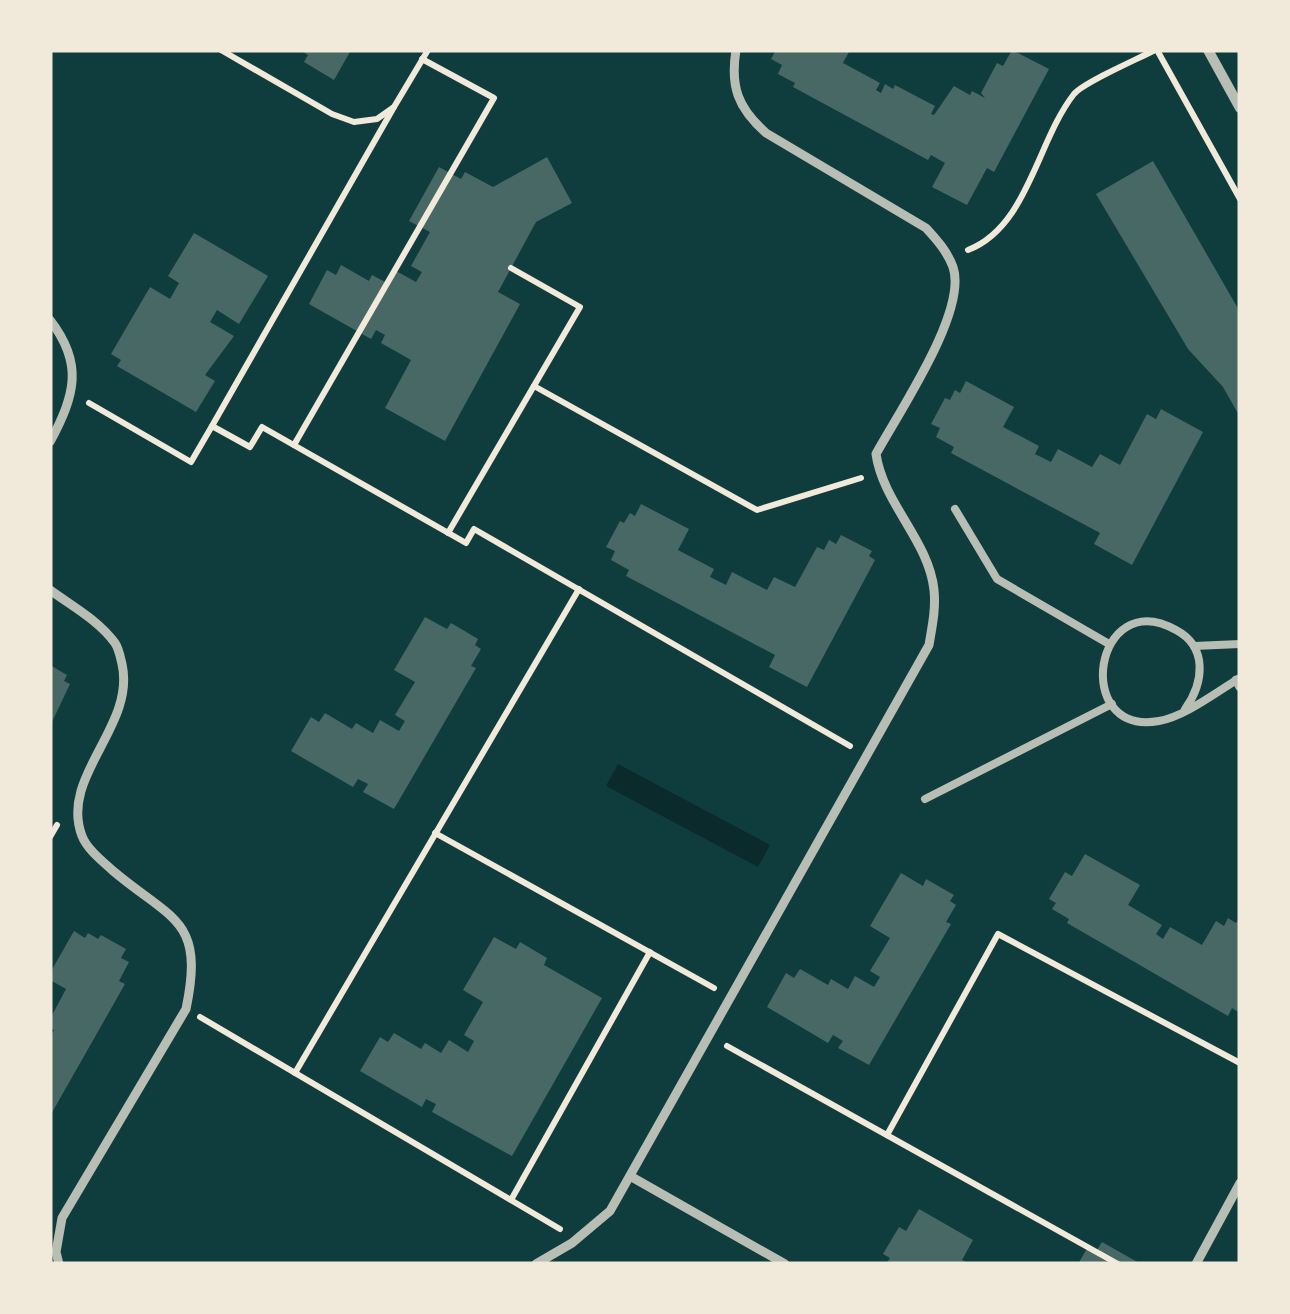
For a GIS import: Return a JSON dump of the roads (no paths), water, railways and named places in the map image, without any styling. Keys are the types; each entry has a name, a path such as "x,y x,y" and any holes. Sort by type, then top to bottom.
{"street":[{"path":"536,1264 577,1239 610,1211 928,645 934,617 934,586 879,473 876,454 948,321 956,294 954,269 926,228 766,133 748,117 736,99 732,73 736,50"},
{"path":"1208,50 1240,108"},
{"path":"50,320 68,343 74,377 68,409 50,442"},
{"path":"50,590 98,624 118,646 125,678 120,713 84,781 79,810 82,837 100,860 173,914 189,942 194,972 186,1009 62,1218 56,1252 59,1264"},
{"path":"630,1176 785,1264"},
{"path":"1196,1264 1240,1183"}],"lane":[{"path":"956,510 997,579 1109,644"},
{"path":"1186,709 1196,695 1200,662 1194,646 1182,633 1150,622 1134,625 1109,644 1100,675 1104,690 1112,704 1138,721 1171,718 1239,682"},
{"path":"1194,646 1240,644"},
{"path":"926,800 1112,704"}],"water":[{"path":"618,764 770,845 758,867 606,786"}]}
